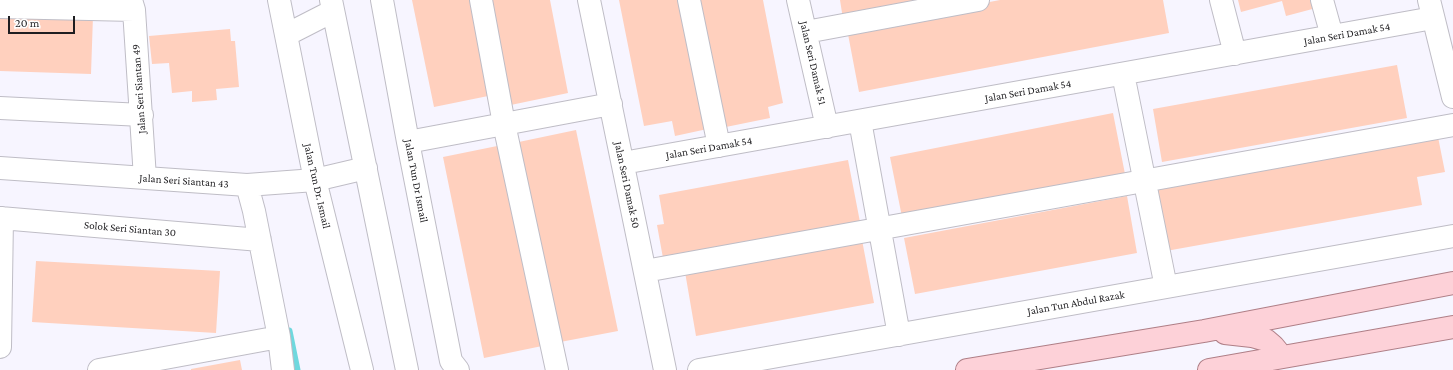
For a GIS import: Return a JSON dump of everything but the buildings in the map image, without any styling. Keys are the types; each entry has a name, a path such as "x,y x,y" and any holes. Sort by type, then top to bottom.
{"main road":[{"path":"967,370 1204,330 1453,283"},
{"path":"1209,370 1453,326"},
{"path":"1204,330 1252,336 1266,340 1282,357"}],"street":[{"name":"Jalan Tun Dr. Ismail","path":"279,0 315,180 362,370"},
{"name":"Jalan Tun Dr Ismail","path":"382,0 408,142 454,366"},
{"path":"480,0 504,124 557,370"},
{"name":"Jalan Seri Damak 50","path":"589,0 665,370"},
{"path":"689,0 719,146"},
{"name":"Jalan Seri Damak 51","path":"798,0 827,127"},
{"path":"806,32 978,0"},
{"path":"1221,0 1235,54"},
{"path":"1322,0 1332,36"},
{"path":"0,7 132,5"},
{"name":"Jalan Seri Siantan 49","path":"132,5 142,115 145,178"},
{"path":"286,34 332,6 407,370"},
{"path":"1431,9 1453,97"},
{"name":"Jalan Seri Damak 54","path":"623,163 1332,36 1431,9"},
{"path":"1122,74 1166,287"},
{"path":"408,142 611,104"},
{"path":"0,108 142,115"},
{"path":"860,121 898,335"},
{"path":"645,271 1453,124"},
{"name":"Jalan Seri Siantan 43","path":"0,168 247,185 315,180 366,168"},
{"path":"247,185 260,240 283,370"},
{"path":"0,347 1,218"},
{"name":"Solok Seri Siantan 30","path":"1,218 260,240"},
{"name":"Jalan Tun Abdul Razak","path":"699,370 1453,236"},
{"path":"99,370 278,337"}],"waterway":[{"path":"289,331 297,370"}]}
